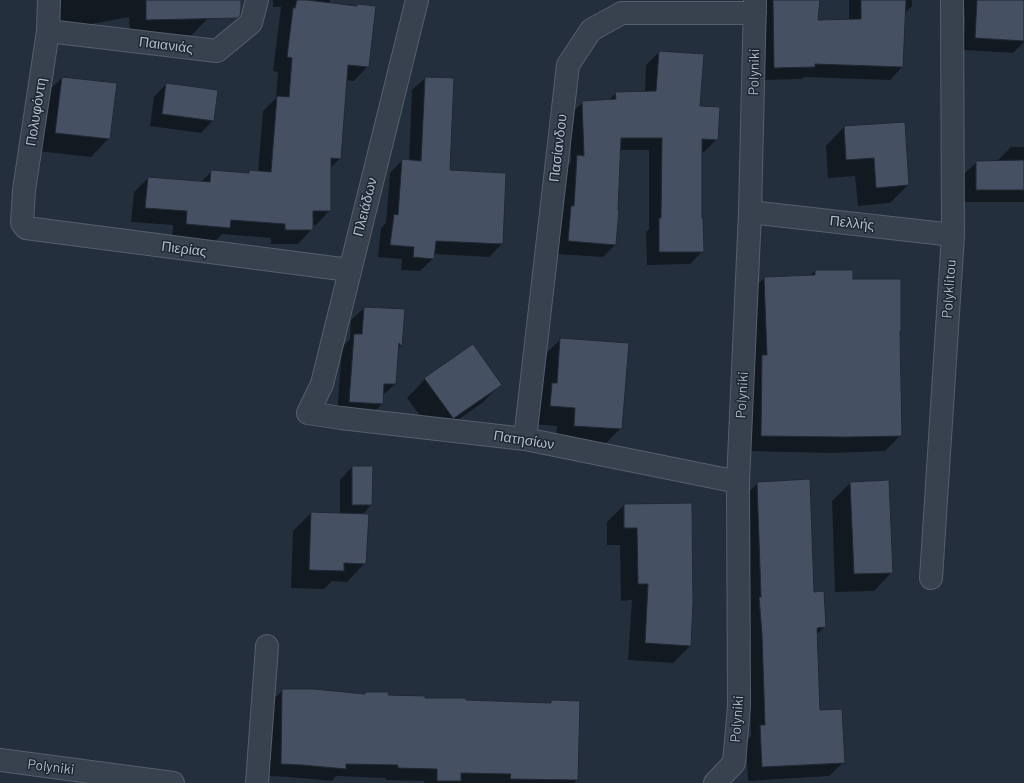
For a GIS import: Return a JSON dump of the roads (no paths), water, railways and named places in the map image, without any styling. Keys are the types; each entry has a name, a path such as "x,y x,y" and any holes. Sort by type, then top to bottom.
{"street":[{"name":"Πολυφόντη","path":"22,223 24,190 48,31 49,0"},
{"name":"Παιανιάς","path":"48,31 216,51 250,23 257,0"},
{"name":"Πλειάδων","path":"308,413 322,384 417,0"},
{"name":"Polyklitou","path":"931,578 953,235 952,0"},
{"name":"Polyniki","path":"714,783 734,763 739,706 738,482 750,212 755,7"},
{"name":"Πασίανδου","path":"525,439 568,66 591,30 622,13 755,7"},
{"name":"Πελλής","path":"750,212 953,235"},
{"name":"Πιερίας","path":"22,223 26,228 349,270"},
{"name":"Πατησίων","path":"308,413 525,439 738,482"},
{"path":"257,783 267,646"},
{"name":"Polyniki","path":"0,760 173,783"}]}
